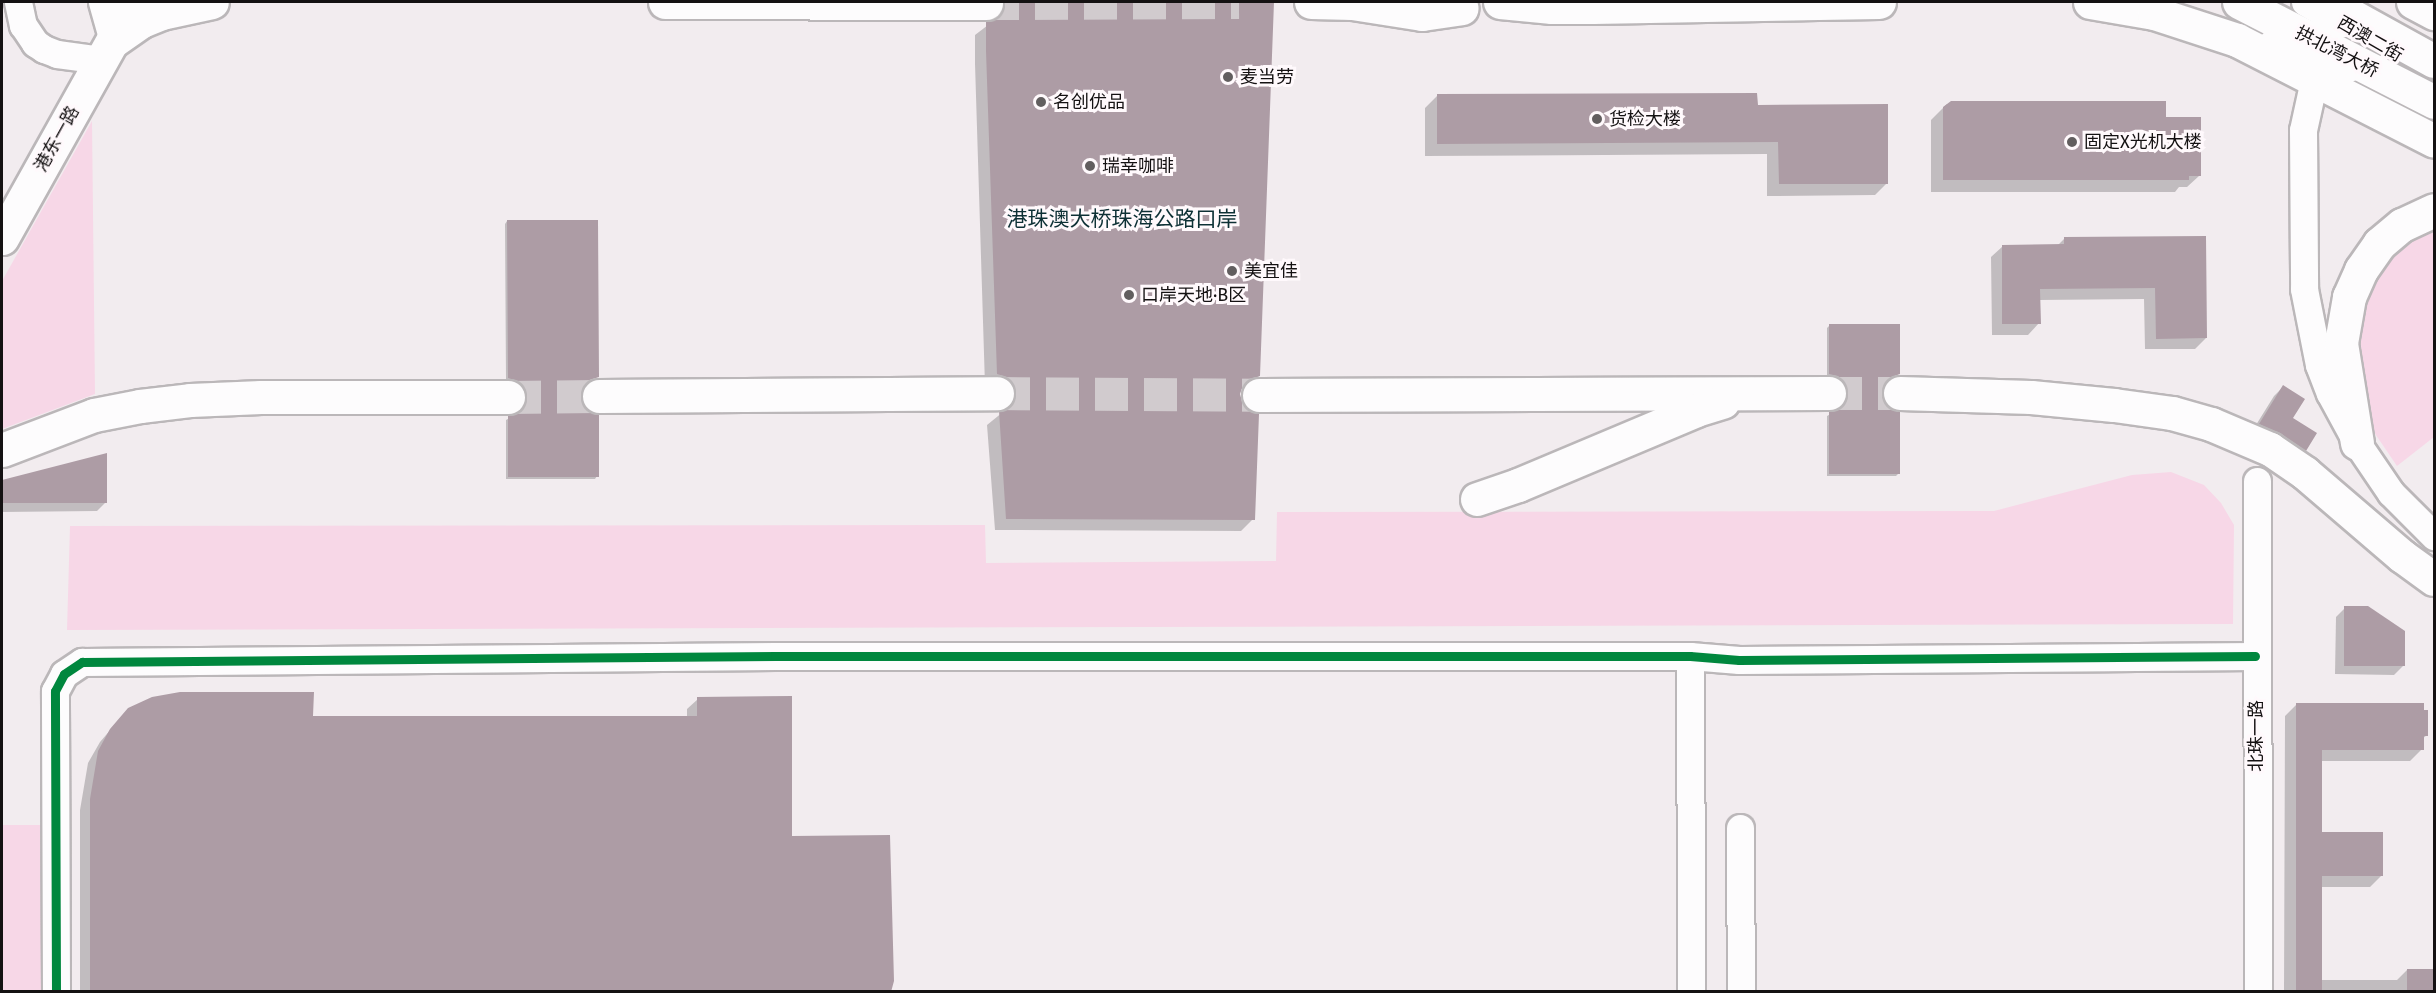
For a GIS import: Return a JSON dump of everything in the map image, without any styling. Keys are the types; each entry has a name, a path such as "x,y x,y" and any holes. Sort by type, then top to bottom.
{"main road":[{"name":"港东一路","path":"2,238 134,2"},
{"path":"107,51 142,21 162,13 212,2"},
{"path":"665,2 986,3"},
{"path":"1311,2 1352,3 1422,14 1462,8 1574,5 1879,2"},
{"path":"1421,2 1462,8"},
{"path":"1500,2 1574,5"},
{"path":"2090,2 2154,13 2239,18 2284,47 2348,65"},
{"name":"拱北湾大桥","path":"2327,2 2434,61"},
{"path":"2413,2 2434,13"},
{"path":"2239,18 2314,80 2434,141"},
{"name":"拱北湾大桥","path":"2239,18 2434,102"},
{"path":"2357,443 2342,343 2349,297 2361,270 2379,244 2402,225 2434,210"},
{"path":"599,396 997,393"},
{"path":"1477,499 1527,482 1696,410 1760,393"},
{"path":"1259,395 1829,393"},
{"path":"1900,393 2031,397 2172,413 2211,424 2270,449 2305,473 2402,556 2434,579"},
{"path":"2,450 94,415 190,400 261,397 508,397"}],"street":[{"path":"18,2 23,25 35,43 44,50 57,54 107,51 102,2"},
{"path":"2218,2 2239,18"},
{"name":"西澳二街","path":"2305,2 2434,76"},
{"path":"2348,65 2434,111"},
{"path":"2314,80 2303,130 2304,289 2319,365 2330,393 2357,443 2391,492 2434,536"},
{"name":"北珠一路","path":"2257,481 2255,656 2258,992"},
{"path":"56,992 55,691 64,674 82,662 775,656 1690,656 1751,660 2255,656"},
{"path":"1690,656 1691,992"},
{"path":"1740,828 1741,992"}],"shaded area":[{"path":"92,121 95,394 2,429 2,281"},
{"path":"2434,220 2434,437 2397,466 2361,413 2353,324 2388,248"},
{"path":"2171,472 2204,485 2221,503 2234,525 2233,624 67,630 70,526 985,525 986,563 1276,561 1277,512 1994,511 2132,475"},
{"path":"2,825 43,825 47,991 2,991"}],"building":[{"name":"口岸天地·B区","path":"1004,2 1274,2 1260,376 1249,379 1243,385 1240,394 1243,405 1259,414 1255,520 1006,519 999,411 1007,409 1013,403 1016,392 1007,377 997,374 986,51 986,22 1002,13"},
{"name":"货检大楼","path":"1757,93 1758,105 1888,104 1888,184 1779,184 1778,142 1437,144 1437,94"},
{"name":"固定X光机大楼","path":"1951,101 2166,101 2166,117 2201,117 2201,176 2189,176 2189,180 1943,180 1943,107"},
{"path":"507,220 598,220 599,377 589,380 582,387 580,396 583,406 589,412 599,415 599,477 508,477 508,416 524,407 527,396 518,381 508,378"},
{"path":"2206,236 2207,338 2156,339 2155,288 2040,289 2041,324 2002,324 2002,245 2064,244 2064,237"},
{"path":"1829,324 1900,324 1900,374 1884,383 1881,393 1890,409 1900,412 1900,474 1829,474 1829,412 1839,409 1848,394 1845,383 1838,376 1829,374"},
{"path":"2283,385 2305,399 2293,418 2317,433 2306,451 2281,434 2259,424"},
{"path":"107,453 107,503 2,503 2,480"},
{"path":"2344,606 2368,606 2405,631 2405,666 2344,666"},
{"path":"180,692 314,692 313,716 697,716 697,697 792,696 792,836 890,835 894,981 891,992 90,992 90,799 98,751 110,729 128,708 152,697"},
{"path":"2296,703 2424,703 2424,710 2428,710 2428,736 2424,736 2424,750 2322,750 2322,832 2383,832 2383,876 2322,876 2322,992 2296,992"},
{"path":"2407,969 2434,969 2434,992 2407,992"}],"tunnel":[{"path":"986,3 1239,2"},
{"path":"997,393 1259,395"},
{"path":"1829,393 1900,393"},
{"path":"508,397 599,396"}],"cycle path":[{"path":"56,992 55,691 64,674 82,662 775,656 1690,656 1739,660 2255,656"}],"place":[{"name":"麦当劳","path":"1228,77"},
{"name":"名创优品","path":"1041,102"},
{"name":"货检大楼","path":"1597,119"},
{"name":"固定X光机大楼","path":"2072,142"},
{"name":"瑞幸咖啡","path":"1090,166"},
{"name":"美宜佳","path":"1232,271"},
{"name":"口岸天地·B区","path":"1129,295"}],"district":[{"name":"港珠澳大桥珠海公路口岸","path":"1122,219"}]}
